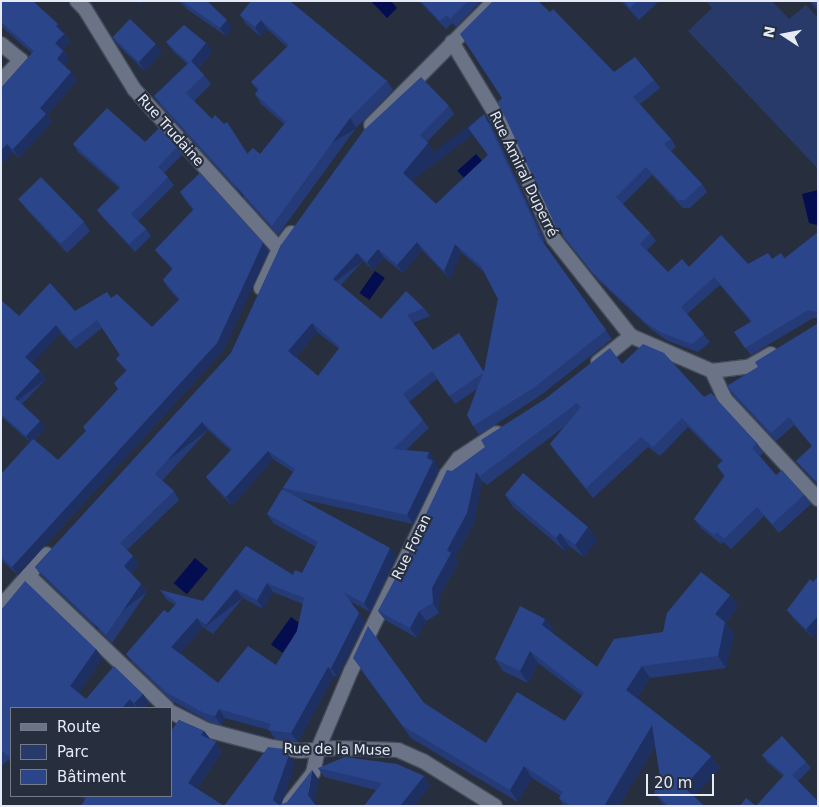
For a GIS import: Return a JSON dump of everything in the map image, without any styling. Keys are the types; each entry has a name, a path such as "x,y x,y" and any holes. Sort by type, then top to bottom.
{"street":[{"name":"Rue Trudaine","path":"77,1 85,9 134,89 279,249"},
{"path":"363,133 494,1"},
{"name":"Rue Amiral Duperré","path":"452,42 507,133 554,239 631,336 712,370"},
{"path":"1,44 21,60 1,82"},
{"path":"255,303 279,249 301,218"},
{"path":"585,372 631,336"},
{"path":"784,346 750,366 712,370 726,399 818,499"},
{"name":"Rue Foran","path":"286,806 313,772 318,749 350,671 446,475 459,458 507,428"},
{"path":"4,598 56,545"},
{"path":"28,575 166,707"},
{"name":"Rue de la Muse","path":"172,712 207,730 272,747 398,750 423,761 495,806"}],"green space":[{"path":"706,1 772,1 789,19 806,5 818,18 818,169 688,31 712,8"}],"shaded area":[{"path":"371,1 391,1 397,8 387,18"},
{"path":"476,154 485,164 466,180 457,171"},
{"path":"818,190 817,225 809,223 802,194"},
{"path":"375,271 385,278 369,300 360,293"},
{"path":"195,558 208,569 187,594 174,583"},
{"path":"291,617 302,625 282,653 271,645"}],"building":[{"path":"1,1 33,1 58,24 56,26 64,34 55,43 63,51 57,59 71,72 40,108 46,114 13,149 7,144 1,150 1,88 34,51 1,22"},
{"path":"182,1 207,1 227,20 220,28"},
{"path":"251,1 290,1 387,81 350,118 272,226 154,96 189,63 166,42 184,25 206,43 191,61 204,75 186,93 212,119 215,115 224,124 227,122 247,154 253,148 260,154 286,122 255,94 259,89 251,82 289,45 261,20 255,27 240,15"},
{"path":"421,1 468,1 450,19 447,15 440,21"},
{"path":"493,1 538,1 550,12 553,9 614,72 635,57 654,80 633,97 671,139 664,144 702,184 685,200 678,200 646,167 616,197 650,233 640,244 668,272 682,259 689,267 721,235 748,264 768,253 772,259 781,253 784,259 818,232 818,312 808,310 745,348 734,332 752,321 714,277 681,307 704,334 692,344 662,333 646,323 592,272 556,227 498,102 502,98 460,34"},
{"path":"624,1 637,1 630,8"},
{"path":"812,1 818,1 818,7"},
{"path":"130,19 156,44 139,62 113,37"},
{"path":"421,77 449,106 420,135 428,143 403,173 436,204 488,155 468,128 484,114 539,233 537,234 606,330 535,387 473,426 467,415 483,373 449,396 432,371 403,394 423,420 393,449 429,452 427,458 433,461 407,515 283,488 295,469 268,451 226,497 206,477 232,449 202,422 155,474 174,491 120,543 133,556 124,566 141,584 106,635 35,567 231,353 281,245 364,130","holes":["417,242 444,271 455,244 481,266 498,299 484,372 459,333 433,350 407,315 424,308 406,291 381,319 333,279 357,253 367,262 378,249 397,265","312,323 340,347 318,376 288,351"]},
{"path":"107,108 145,142 159,128 177,147 158,167 168,177 131,214 146,229 129,244 97,210 121,187 73,144"},
{"path":"200,173 263,243 217,343 12,567 1,557 1,474 33,439 58,460 86,431 83,427 118,389 114,383 127,370 116,359 120,355 97,320 70,341 56,325 25,357 40,371 15,398 40,421 26,436 1,414 1,300 19,316 50,283 75,311 107,292 111,298 117,294 152,327 180,299 163,280 173,268 155,250 194,209 180,192"},
{"path":"41,177 84,222 61,244 18,199"},
{"path":"818,322 818,483 796,461 812,446 789,417 771,433 727,386 758,367 755,362"},
{"path":"643,344 664,353 704,397 711,393 757,443 752,448 776,475 782,470 804,495 772,524 757,507 724,539 717,532 714,535 694,519 725,476 717,466 723,460 682,418 653,447 641,437 586,488 550,444 581,407 577,403 480,476 476,472 467,513 447,550 451,553 432,588 433,603 419,611 410,628 378,611 428,519 424,518 447,470 452,471 485,447 481,440 545,399 610,348 622,364"},
{"path":"523,473 588,527 575,545 560,533 556,538 505,495"},
{"path":"282,489 390,548 364,603 343,592 359,613 331,668 328,667 291,733 268,730 271,724 219,709 215,716 204,713 166,692 126,654 164,610 168,613 177,603 160,590 203,601 246,546 293,575 295,570 302,573 318,542 267,514","holes":["267,583 304,598 297,631 276,665 248,646 218,683 171,647 197,618 206,625 236,589 257,600"]},
{"path":"701,572 730,595 715,614 725,622 718,656 642,666 626,690 711,756 684,787 704,806 669,806 654,792 661,783 652,725 604,806 571,806 559,798 563,792 524,766 510,790 403,726 353,658 368,626 424,703 486,743 517,692 565,721 584,693 530,651 520,671 495,659 520,606 545,619 542,625 597,667 614,639 663,632 667,613"},
{"path":"818,577 818,616 806,629 787,610 810,579 813,582"},
{"path":"25,581 96,649 70,686 86,699 114,666 143,694 134,703 130,699 123,707 10,707 10,757 1,751 1,610"},
{"path":"179,720 204,731 201,735 216,742 188,783 224,806 81,806 87,797 172,797 172,730"},
{"path":"782,736 806,762 792,775 788,771 785,775 762,755"},
{"path":"268,747 284,749 283,752 289,755 273,800 279,805 287,802 312,770 308,795 316,806 224,806"},
{"path":"345,757 397,764 424,776 400,806 364,806 382,783 318,768"},
{"path":"788,771 818,801 818,806 756,806"},
{"path":"746,798 756,806 740,806"}]}
